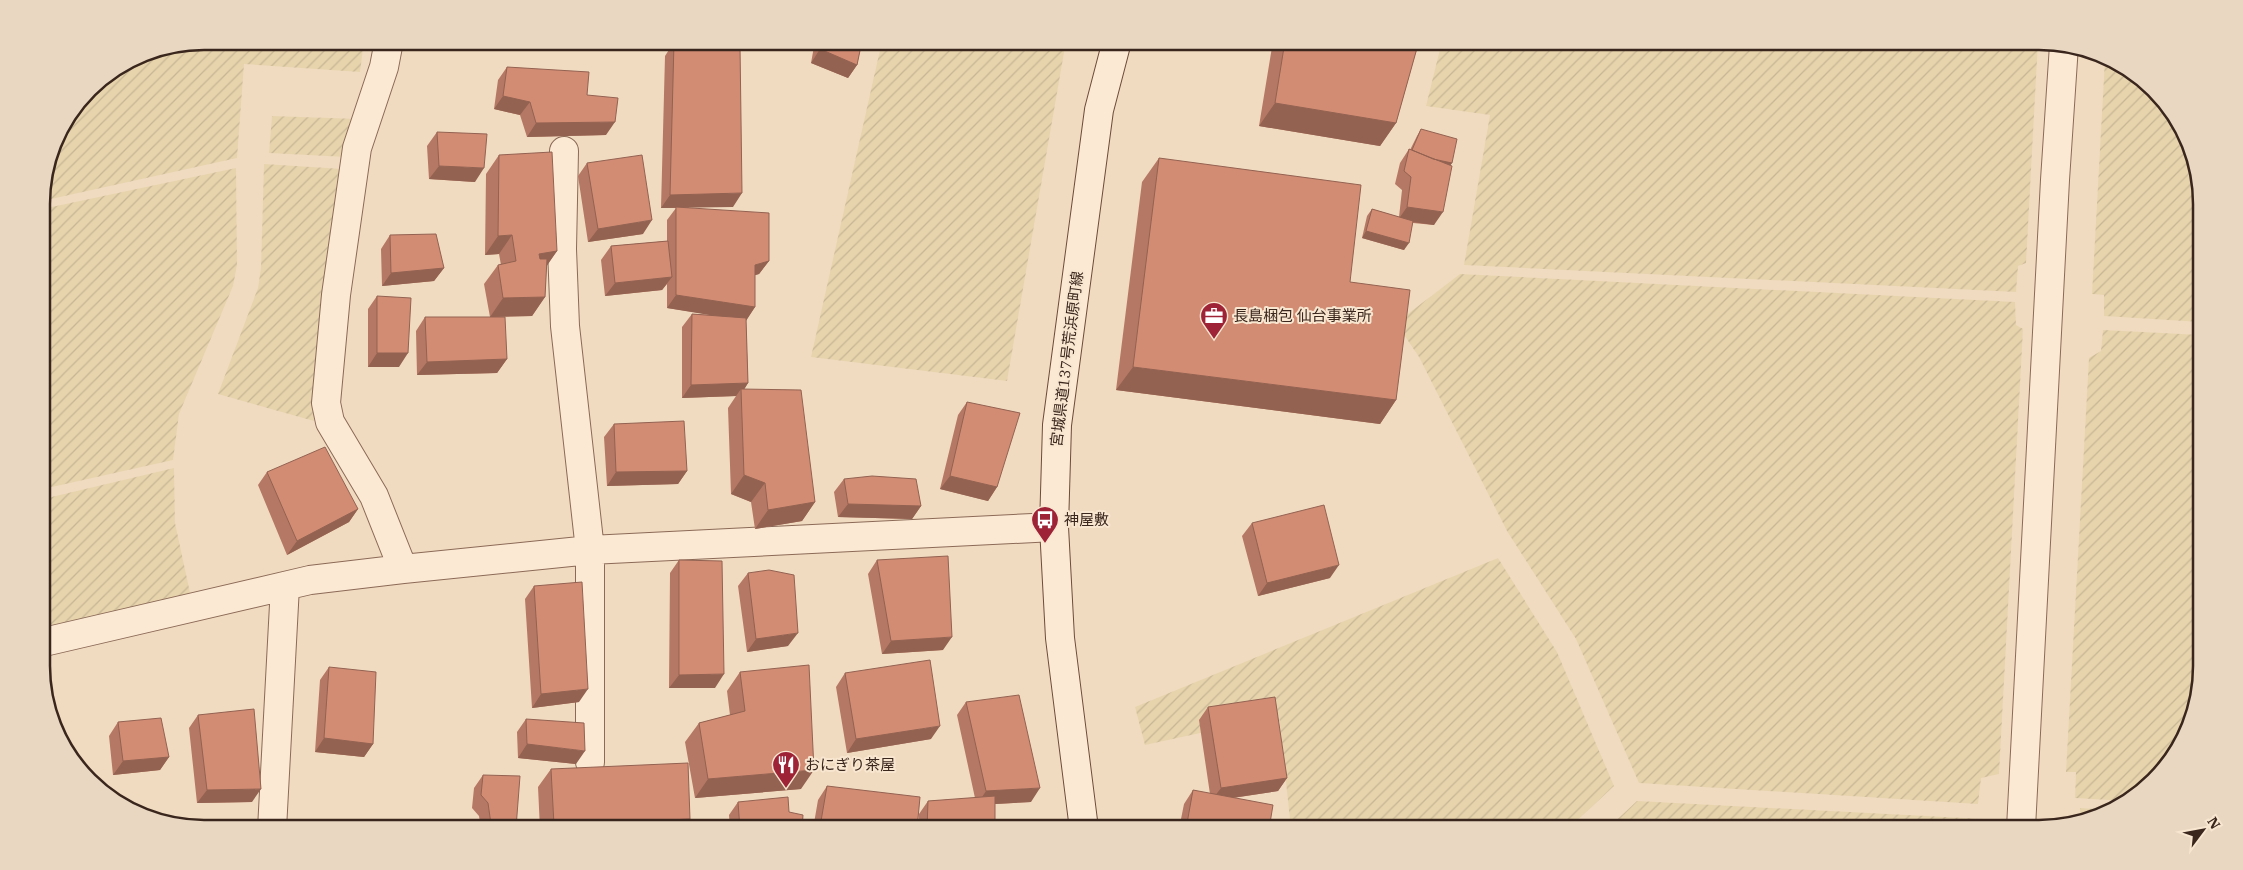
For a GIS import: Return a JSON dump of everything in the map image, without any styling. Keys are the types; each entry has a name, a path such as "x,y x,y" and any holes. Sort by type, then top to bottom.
{"street":[{"path":"387,50 384,67 357,148 336,295 326,403 330,422 374,496 403,569"},
{"name":"宮城県道137号荒浜原町線","path":"1083,820 1060,638 1054,527 1057,425 1100,110 1115,50"},
{"path":"2021,820 2055,180 2064,52"},
{"path":"564,151 562,250 565,326 590,550 590,762"},
{"path":"50,641 310,580 403,569 590,550 1054,527"},
{"path":"272,820 285,586"}],"shaded area":[{"path":"194,50 363,50 360,72 244,64 237,158 50,199 55,164 66,136 82,110 102,88 118,76 145,62 164,55"},
{"path":"880,50 1064,50 1007,381 811,357"},
{"path":"1440,50 2038,50 2026,263 2018,266 2016,292 1464,265 1490,115 1426,106"},
{"path":"2105,65 2125,76 2155,102 2167,118 2185,154 2192,184 2193,204 2193,322 2104,316 2104,295 2092,294"},
{"path":"272,116 359,119 346,157 269,153"},
{"path":"264,164 343,169 314,421 218,394 258,288 261,268"},
{"path":"236,168 237,265 233,286 179,414 173,460 50,487 50,207"},
{"path":"1460,274 2015,302 2016,325 2023,329 1999,774 1981,778 1978,804 1639,783 1576,639 1507,531 1419,357 1396,323"},
{"path":"2103,330 2193,335 2192,686 2185,716 2177,734 2161,760 2133,788 2114,800 2075,798 2076,772 2066,772 2089,358 2101,351"},
{"path":"174,468 175,523 192,602 50,635 50,497"},
{"path":"1498,558 1557,652 1614,786 1578,820 1290,820 1279,716 1145,745 1135,707"},
{"path":"1637,801 1983,819 1983,820 1617,820"},
{"path":"2080,808 2095,809 2080,815"}],"building":[{"path":"674,50 740,50 742,193 670,195"},
{"path":"822,50 860,50 857,65"},
{"path":"1284,50 1416,50 1396,123 1275,103"},
{"path":"507,67 589,72 587,95 618,98 615,122 536,123 530,102 503,96"},
{"path":"1421,129 1457,139 1452,163 1433,159 1412,150"},
{"path":"437,132 487,134 484,168 439,166"},
{"path":"1409,149 1452,166 1443,212 1407,207 1411,177 1404,171"},
{"path":"552,152 557,251 539,254 540,259 547,259 545,297 503,298 498,265 516,261 512,235 498,236 499,155"},
{"path":"642,155 652,220 598,229 587,163"},
{"path":"1159,158 1361,185 1350,282 1410,290 1396,400 1133,367"},
{"path":"676,207 769,213 769,261 755,265 755,307 676,295"},
{"path":"1372,209 1413,221 1409,243 1366,231"},
{"path":"436,234 444,268 391,273 390,235"},
{"path":"668,241 672,277 615,283 611,246"},
{"path":"377,296 411,298 408,353 377,353"},
{"path":"692,314 746,318 748,383 691,385"},
{"path":"425,317 505,317 507,359 427,362"},
{"path":"741,389 801,390 815,502 768,510 765,483 744,475"},
{"path":"967,402 1020,413 997,487 950,476"},
{"path":"684,421 687,471 616,472 614,424"},
{"path":"325,447 358,509 297,541 267,472"},
{"path":"872,476 916,479 921,506 848,504 844,479"},
{"path":"1324,505 1339,565 1267,583 1252,523"},
{"path":"948,556 952,637 891,641 877,560"},
{"path":"679,560 722,561 724,674 679,675"},
{"path":"769,570 794,575 798,633 756,639 748,573"},
{"path":"582,582 588,689 541,694 534,586"},
{"path":"930,660 940,726 856,739 845,673"},
{"path":"809,665 814,770 708,779 699,723 745,711 740,672"},
{"path":"329,667 376,672 373,744 324,738"},
{"path":"1019,695 1040,788 986,791 966,702"},
{"path":"1275,697 1287,778 1221,788 1208,707"},
{"path":"254,709 261,789 207,790 198,715"},
{"path":"161,718 169,757 123,761 118,722"},
{"path":"526,719 584,723 585,751 527,744"},
{"path":"688,763 690,819 554,820 551,769"},
{"path":"483,775 520,776 517,820 490,820 488,803 481,795"},
{"path":"827,786 920,797 918,820 821,820"},
{"path":"1193,790 1273,805 1270,820 1188,820"},
{"path":"995,796 995,820 927,820 928,801"},
{"path":"788,797 789,812 803,815 803,820 739,820 738,802"}],"place":[{"name":"長島梱包 仙台事業所","path":"1214,340"},
{"name":"神屋敷","path":"1045,544"},
{"name":"おにぎり茶屋","path":"786,789"}]}
